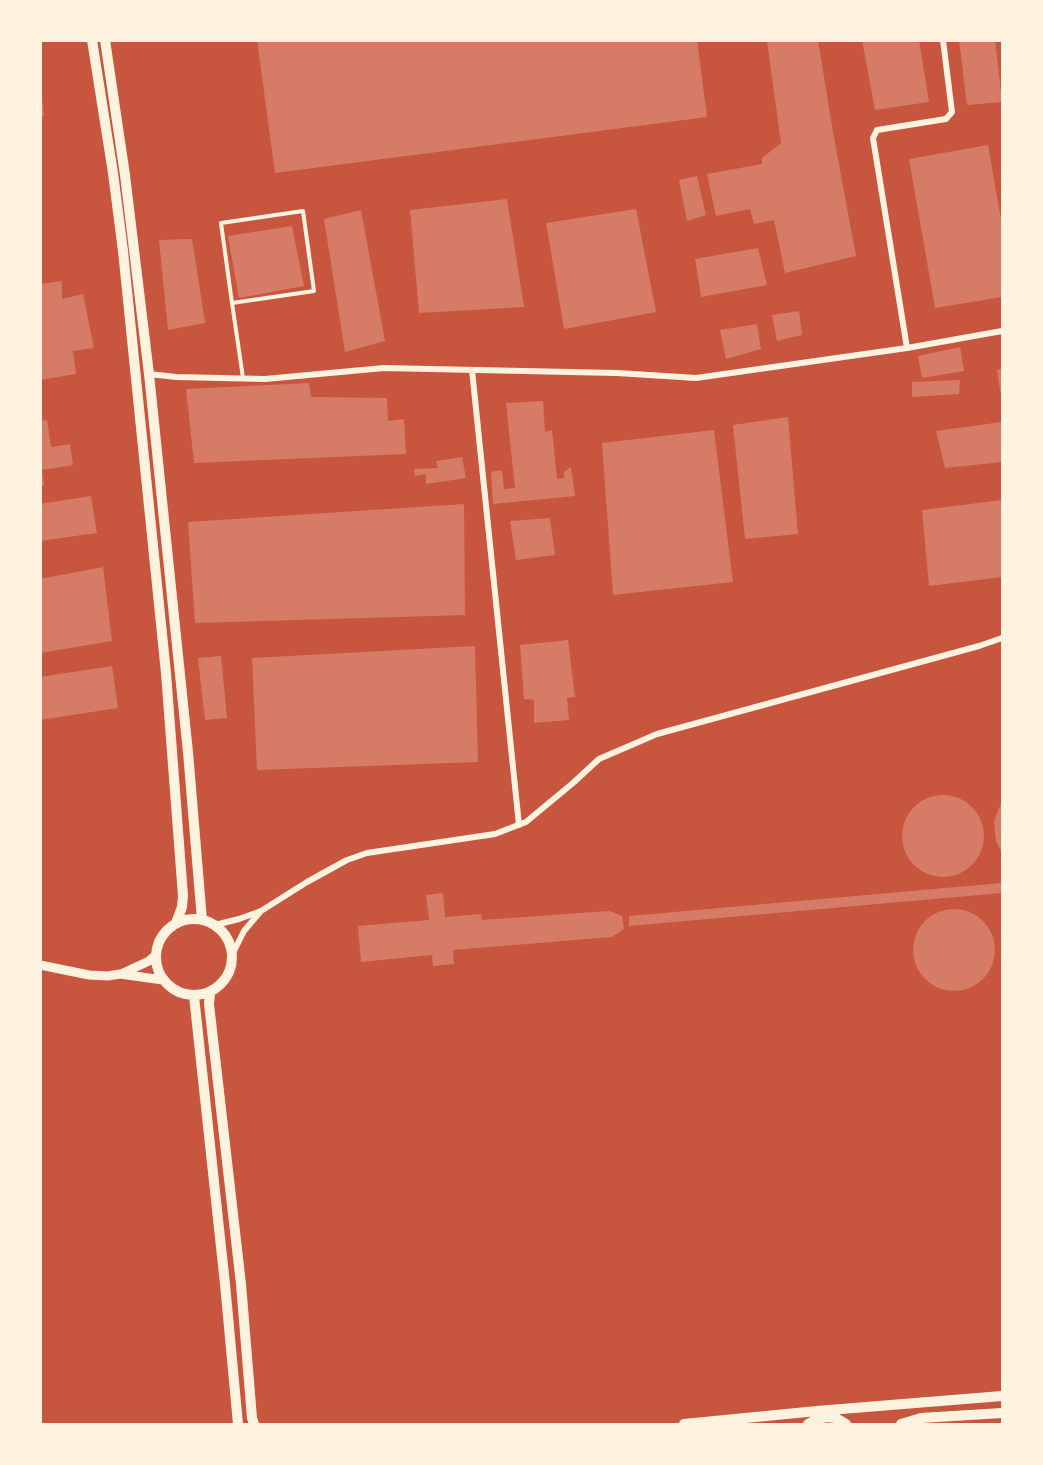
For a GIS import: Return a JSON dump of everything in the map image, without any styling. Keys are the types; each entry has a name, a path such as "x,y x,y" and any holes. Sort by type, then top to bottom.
{"main road":[{"path":"92,40 123,251 166,673 183,896 176,923"},
{"path":"105,40 125,175 149,374 188,752 202,920"},
{"path":"189,919 202,920 215,925 225,934 233,953 233,960 230,973 221,985 210,993 194,996 174,990 163,980 157,966 156,955 164,933 176,923 189,919"},
{"path":"210,993 209,1004 241,1284 254,1425"},
{"path":"194,996 238,1425"},
{"path":"814,1418 1002,1396"},
{"path":"901,1425 921,1418 1002,1413"},
{"path":"684,1425 826,1417 836,1418 846,1425"}],"street":[{"path":"907,348 873,138 877,130 946,119 952,112 943,40"},
{"path":"149,374 176,377 265,379 384,368 617,373 696,378 907,348 1002,331"},
{"path":"472,369 519,825"},
{"path":"215,925 261,911 317,876 347,860 367,853 479,837 519,825 536,815 599,759 657,734 1002,638"},
{"path":"233,953 244,931 261,911"},
{"path":"40,965 89,975 108,976 120,974 149,961 156,955"},
{"path":"120,974 163,980"}],"lane":[{"path":"232,303 314,291 303,211 221,223 232,303 243,379"}],"building":[{"path":"257,40 697,40 707,117 275,173"},
{"path":"818,40 856,256 785,273 774,220 754,224 750,209 716,216 707,174 762,164 762,158 781,143 767,41"},
{"path":"862,40 919,40 929,102 875,110"},
{"path":"959,40 995,40 1002,102 967,105"},
{"path":"40,96 42,96 44,116 40,116"},
{"path":"988,145 1002,225 1002,297 935,308 909,159"},
{"path":"697,176 706,215 687,221 679,180"},
{"path":"507,199 524,307 419,313 410,210"},
{"path":"636,209 656,312 564,329 546,223"},
{"path":"361,210 385,341 345,352 324,219"},
{"path":"292,226 304,286 239,298 228,236"},
{"path":"192,239 205,323 168,330 159,240"},
{"path":"758,248 767,285 701,297 695,259"},
{"path":"62,281 62,299 83,294 94,348 73,351 76,374 40,380 40,284"},
{"path":"799,311 802,335 777,341 772,315"},
{"path":"757,324 761,349 726,359 720,330"},
{"path":"960,347 964,371 922,378 918,356"},
{"path":"1002,369 1002,396 1001,396 997,370"},
{"path":"960,380 959,394 912,397 912,382"},
{"path":"309,383 311,397 387,398 388,421 404,419 406,454 194,463 186,389"},
{"path":"543,401 545,432 552,430 557,479 564,478 564,472 571,467 575,496 493,504 491,472 502,470 504,489 515,488 506,403"},
{"path":"788,417 798,534 745,539 733,425"},
{"path":"47,420 51,447 70,444 73,465 42,470 44,486 40,486 40,421"},
{"path":"1002,422 1002,462 945,468 936,431"},
{"path":"714,430 733,582 613,595 602,443"},
{"path":"462,457 466,478 426,484 426,474 415,476 414,469 438,468 436,461"},
{"path":"91,496 97,533 40,541 40,504"},
{"path":"1002,500 1002,577 929,586 922,510"},
{"path":"464,504 465,615 195,623 188,522"},
{"path":"550,518 555,555 516,560 510,521"},
{"path":"103,567 112,641 40,653 40,579"},
{"path":"568,640 575,697 567,698 569,720 534,723 534,700 524,699 520,645"},
{"path":"475,646 478,762 257,770 252,658"},
{"path":"221,656 227,718 205,720 198,658"},
{"path":"112,666 118,708 40,720 40,677"},
{"path":"943,795 959,798 972,807 981,820 984,836 981,852 972,865 959,874 943,877 927,874 914,865 905,852 902,836 905,820 914,807 927,798"},
{"path":"1002,801 1002,853 996,841 994,822"},
{"path":"1002,883 1002,893 629,926 629,916"},
{"path":"443,893 445,917 481,914 482,920 609,911 622,916 624,929 612,937 453,950 454,964 433,966 432,955 361,962 358,926 429,920 426,895"},
{"path":"954,909 970,912 983,921 992,934 995,950 992,966 983,979 970,988 954,991 938,988 925,979 916,966 913,950 916,934 925,921 938,912"}]}
